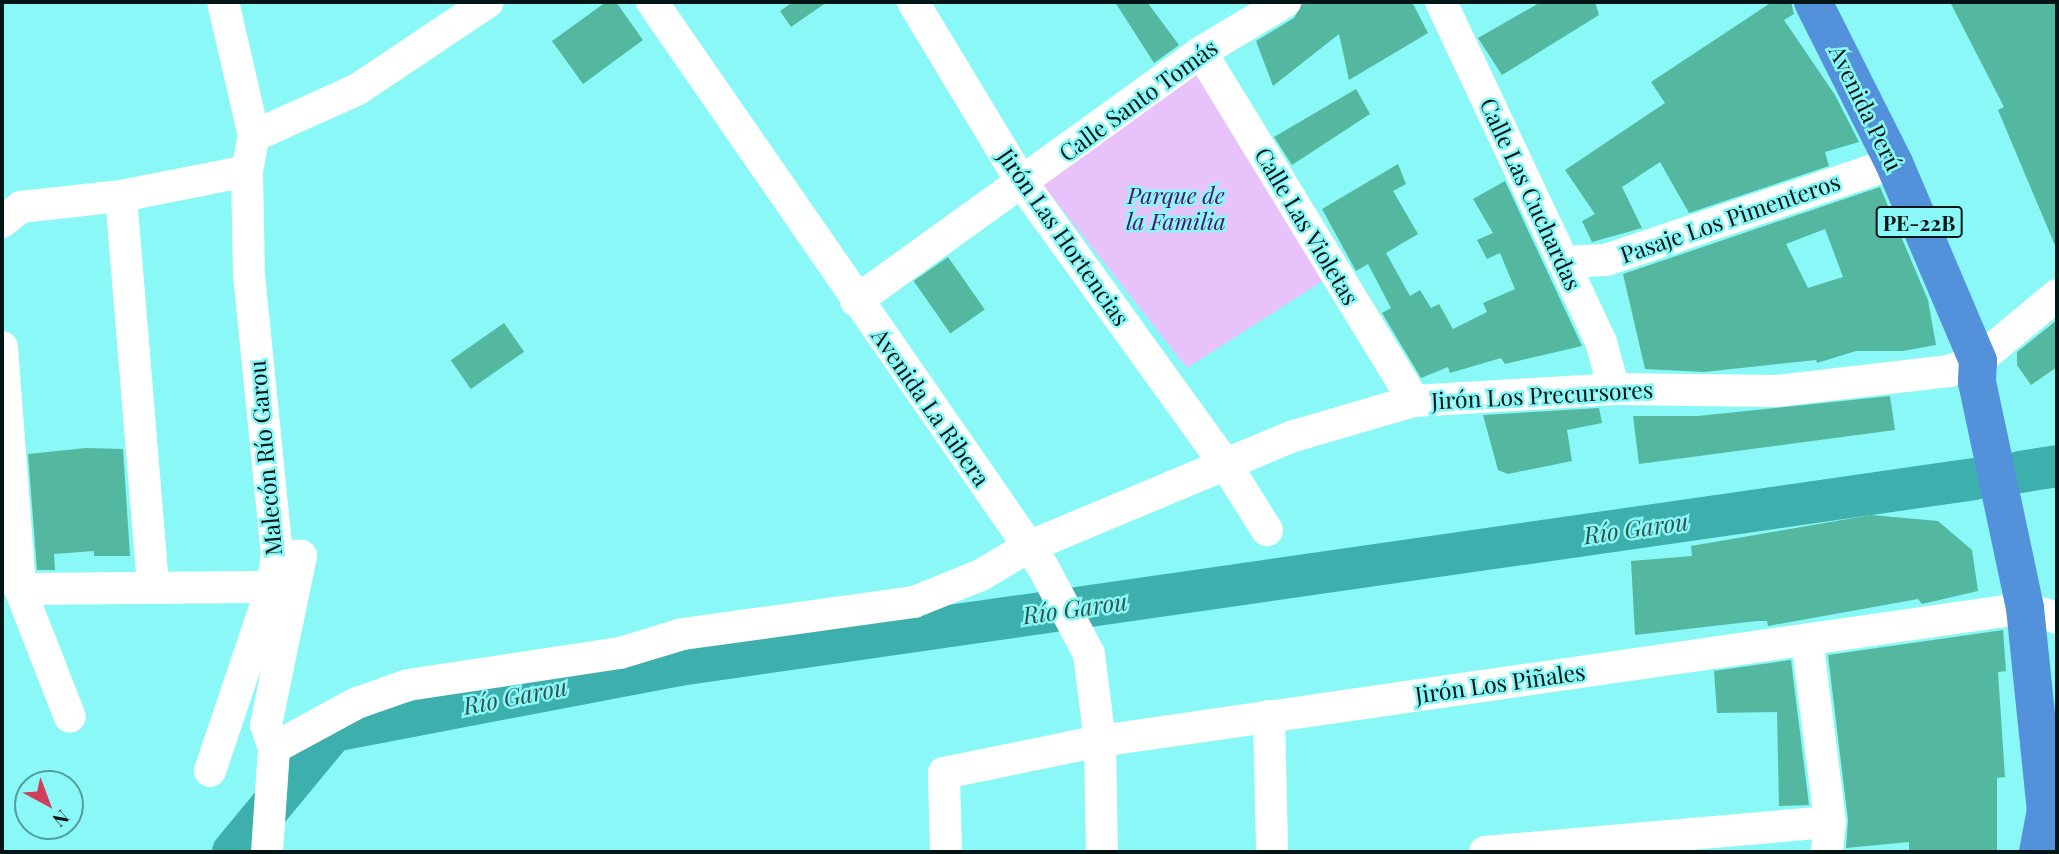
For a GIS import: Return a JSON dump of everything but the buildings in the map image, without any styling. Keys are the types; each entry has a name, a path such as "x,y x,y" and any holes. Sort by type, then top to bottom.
{"highway":[{"name":"Avenida Perú","path":"1812,2 1894,163 1978,361 1977,382 1992,454 2041,613"},
{"name":"PE-22B","path":"2038,852 2046,810 2041,613"}],"street":[{"path":"223,2 254,136 358,89 488,2"},
{"name":"Avenida La Ribera","path":"652,2 856,301 1036,557 1088,654 1100,741 1102,852"},
{"name":"Jirón Las Hortencias","path":"913,2 1023,184 1226,465 1267,530"},
{"name":"Calle Santo Tomás","path":"856,301 1023,184 1201,52 1285,2"},
{"name":"Calle Las Cuchardas","path":"1441,2 1601,342 1614,388"},
{"name":"Calle Las Violetas","path":"1201,52 1414,401"},
{"name":"Malecón Río Garou","path":"210,771 272,587 277,555 248,276 247,171 254,136"},
{"name":"Pasaje Los Pimenteros","path":"1563,262 1606,260 1894,163"},
{"path":"2,222 20,208 121,196 247,171"},
{"path":"121,196 153,588"},
{"name":"Jirón Los Precursores","path":"274,748 357,703 408,685 620,653 683,634 914,602 981,575 1036,557 1226,465 1294,436 1414,401 1614,388 1776,391 1949,371 1978,361 2057,295"},
{"path":"2,346 20,589 70,717"},
{"path":"271,851 274,748 266,725 301,556 277,555"},
{"path":"20,589 272,587"},
{"name":"Jirón Los Piñales","path":"946,852 944,772 1100,741 1269,716 1807,639 2041,613"},
{"path":"1485,852 1829,837 1807,639"},
{"path":"1269,716 1272,852"}],"green space":[{"name":"Parque de la Familia","path":"1201,71 1324,280 1187,368 1043,185"}],"waterway":[{"name":"Río Garou","path":"2020,472 2057,466"},
{"name":"Río Garou","path":"233,852 333,731 679,665 1974,479"}]}
